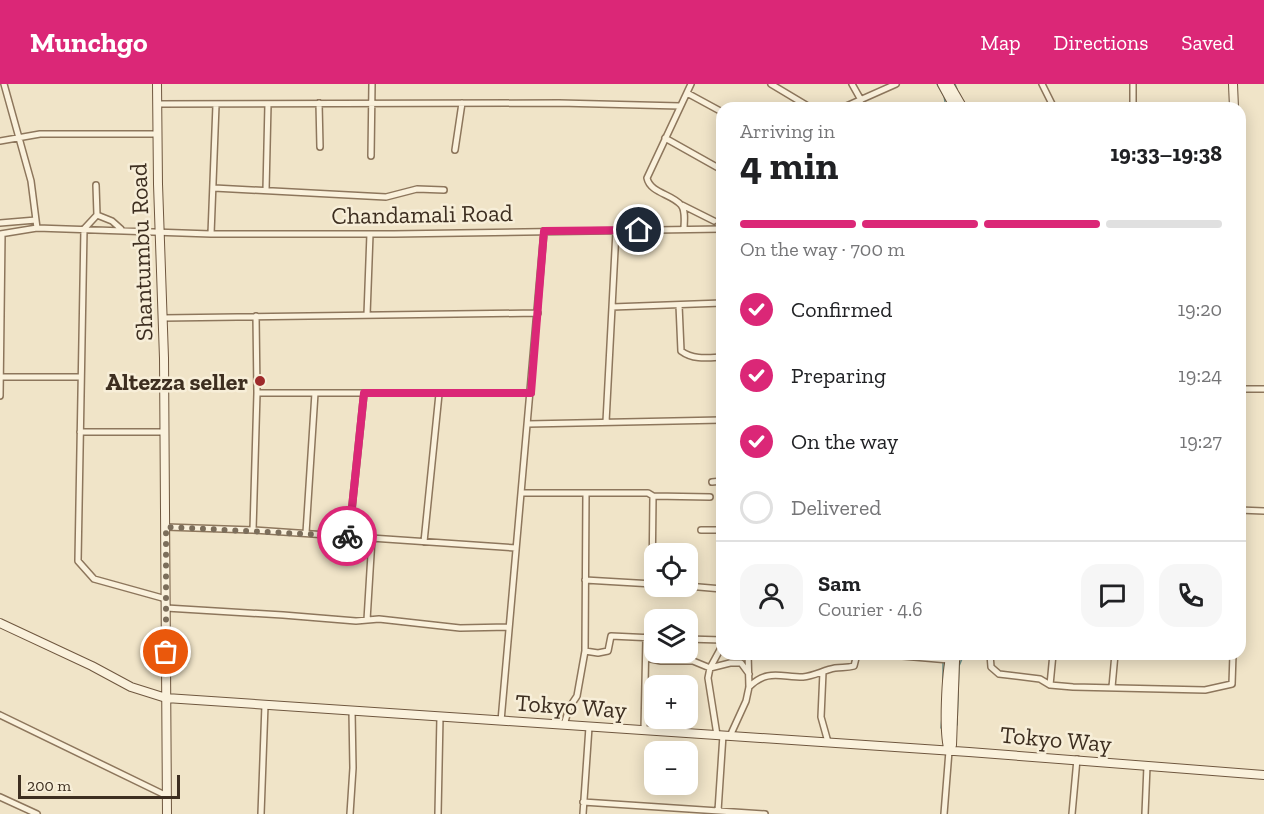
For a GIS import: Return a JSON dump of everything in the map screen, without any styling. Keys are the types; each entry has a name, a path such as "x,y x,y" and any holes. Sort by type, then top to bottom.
{"main road":[{"name":"Shantumbu Road","path":"157,84 165,432 167,814"},
{"path":"942,84 952,102"},
{"path":"949,84 960,102"},
{"path":"1233,84 1233,102"},
{"name":"Tokyo Way","path":"0,623 131,687 166,698 1077,759 1264,775"},
{"path":"949,751 946,743 946,727 950,660"},
{"path":"949,751 956,660"},
{"path":"931,750 942,741 946,727"},
{"path":"952,734 960,747 969,752"}],"street":[{"path":"0,86 5,84 20,136 31,181 37,228"},
{"path":"371,156 372,84"},
{"path":"691,84 647,176 647,181 649,185 680,204 714,222"},
{"path":"771,84 801,102"},
{"path":"852,84 861,100"},
{"path":"856,102 896,84"},
{"path":"1042,84 1051,102"},
{"path":"1133,84 1133,102"},
{"path":"687,93 716,109"},
{"path":"157,104 462,103 680,106"},
{"path":"455,150 462,103"},
{"path":"266,190 268,104"},
{"path":"319,104 320,147"},
{"path":"211,234 216,105"},
{"path":"0,141 20,136 52,134 157,134"},
{"path":"665,138 716,167"},
{"path":"96,185 97,215 84,229 78,561 94,579 166,604 356,621 379,619 460,628 509,627"},
{"path":"214,188 386,197 417,189 444,190"},
{"path":"680,204 684,212 684,229"},
{"path":"97,215 112,221 122,229"},
{"path":"0,223 36,220"},
{"name":"Chandamali Road","path":"1,234 37,228 122,229 211,234 716,229"},
{"path":"501,721 544,231"},
{"path":"606,422 616,231"},
{"path":"0,396 1,234"},
{"path":"368,315 370,234"},
{"path":"612,307 716,303"},
{"path":"679,305 681,351 697,358 716,357"},
{"path":"163,318 538,314"},
{"path":"254,530 256,316"},
{"path":"0,377 81,376"},
{"path":"1246,389 1264,389"},
{"path":"257,393 531,393"},
{"path":"306,533 315,393"},
{"path":"349,536 364,393"},
{"path":"424,542 439,394"},
{"path":"528,424 716,420"},
{"path":"80,432 165,432"},
{"path":"712,482 716,482"},
{"path":"522,493 648,493 653,496 710,497"},
{"path":"564,725 569,708 577,696 585,651 586,494"},
{"path":"653,496 653,543"},
{"path":"1246,510 1264,511"},
{"path":"166,527 306,533 516,548"},
{"path":"701,530 716,530"},
{"path":"367,620 372,538"},
{"path":"585,580 644,583"},
{"path":"698,587 716,588"},
{"path":"585,651 598,653 608,651 612,636 644,637"},
{"path":"698,639 716,640"},
{"path":"716,657 708,678 710,696 724,735 718,811"},
{"path":"724,735 746,701 749,687 748,660"},
{"path":"749,687 754,681 770,674 805,677 854,666 856,660"},
{"path":"990,660 991,667 999,674 1040,679 1050,685 1112,687 1131,690 1205,690 1232,684 1233,660"},
{"path":"1050,685 1052,660"},
{"path":"1112,687 1114,660"},
{"path":"644,730 646,663"},
{"path":"698,663 710,668 741,663 749,674"},
{"path":"823,672 821,717 828,735 828,742"},
{"path":"261,814 266,705"},
{"path":"350,814 353,768 352,711"},
{"path":"0,715 167,796"},
{"path":"438,814 440,717"},
{"path":"583,814 589,727"},
{"path":"945,814 949,751"},
{"path":"1072,814 1077,759"},
{"path":"1144,814 1147,766"},
{"path":"0,796 37,814"},
{"path":"584,802 765,814"},
{"path":"654,807 654,814"}],"waterway":[{"path":"937,84 945,102"},
{"path":"955,84 957,89"},
{"path":"959,93 963,101"},
{"path":"957,725 959,666 962,660"},
{"path":"943,662 943,689"},
{"path":"941,728 942,717"}],"way so far":[{"path":"166,652 166,527 347,536"}],"place":[{"name":"Altezza seller","path":"260,381"}],"route":[{"path":"347,536 349,536 364,393 531,393 544,231 639,230"}]}
